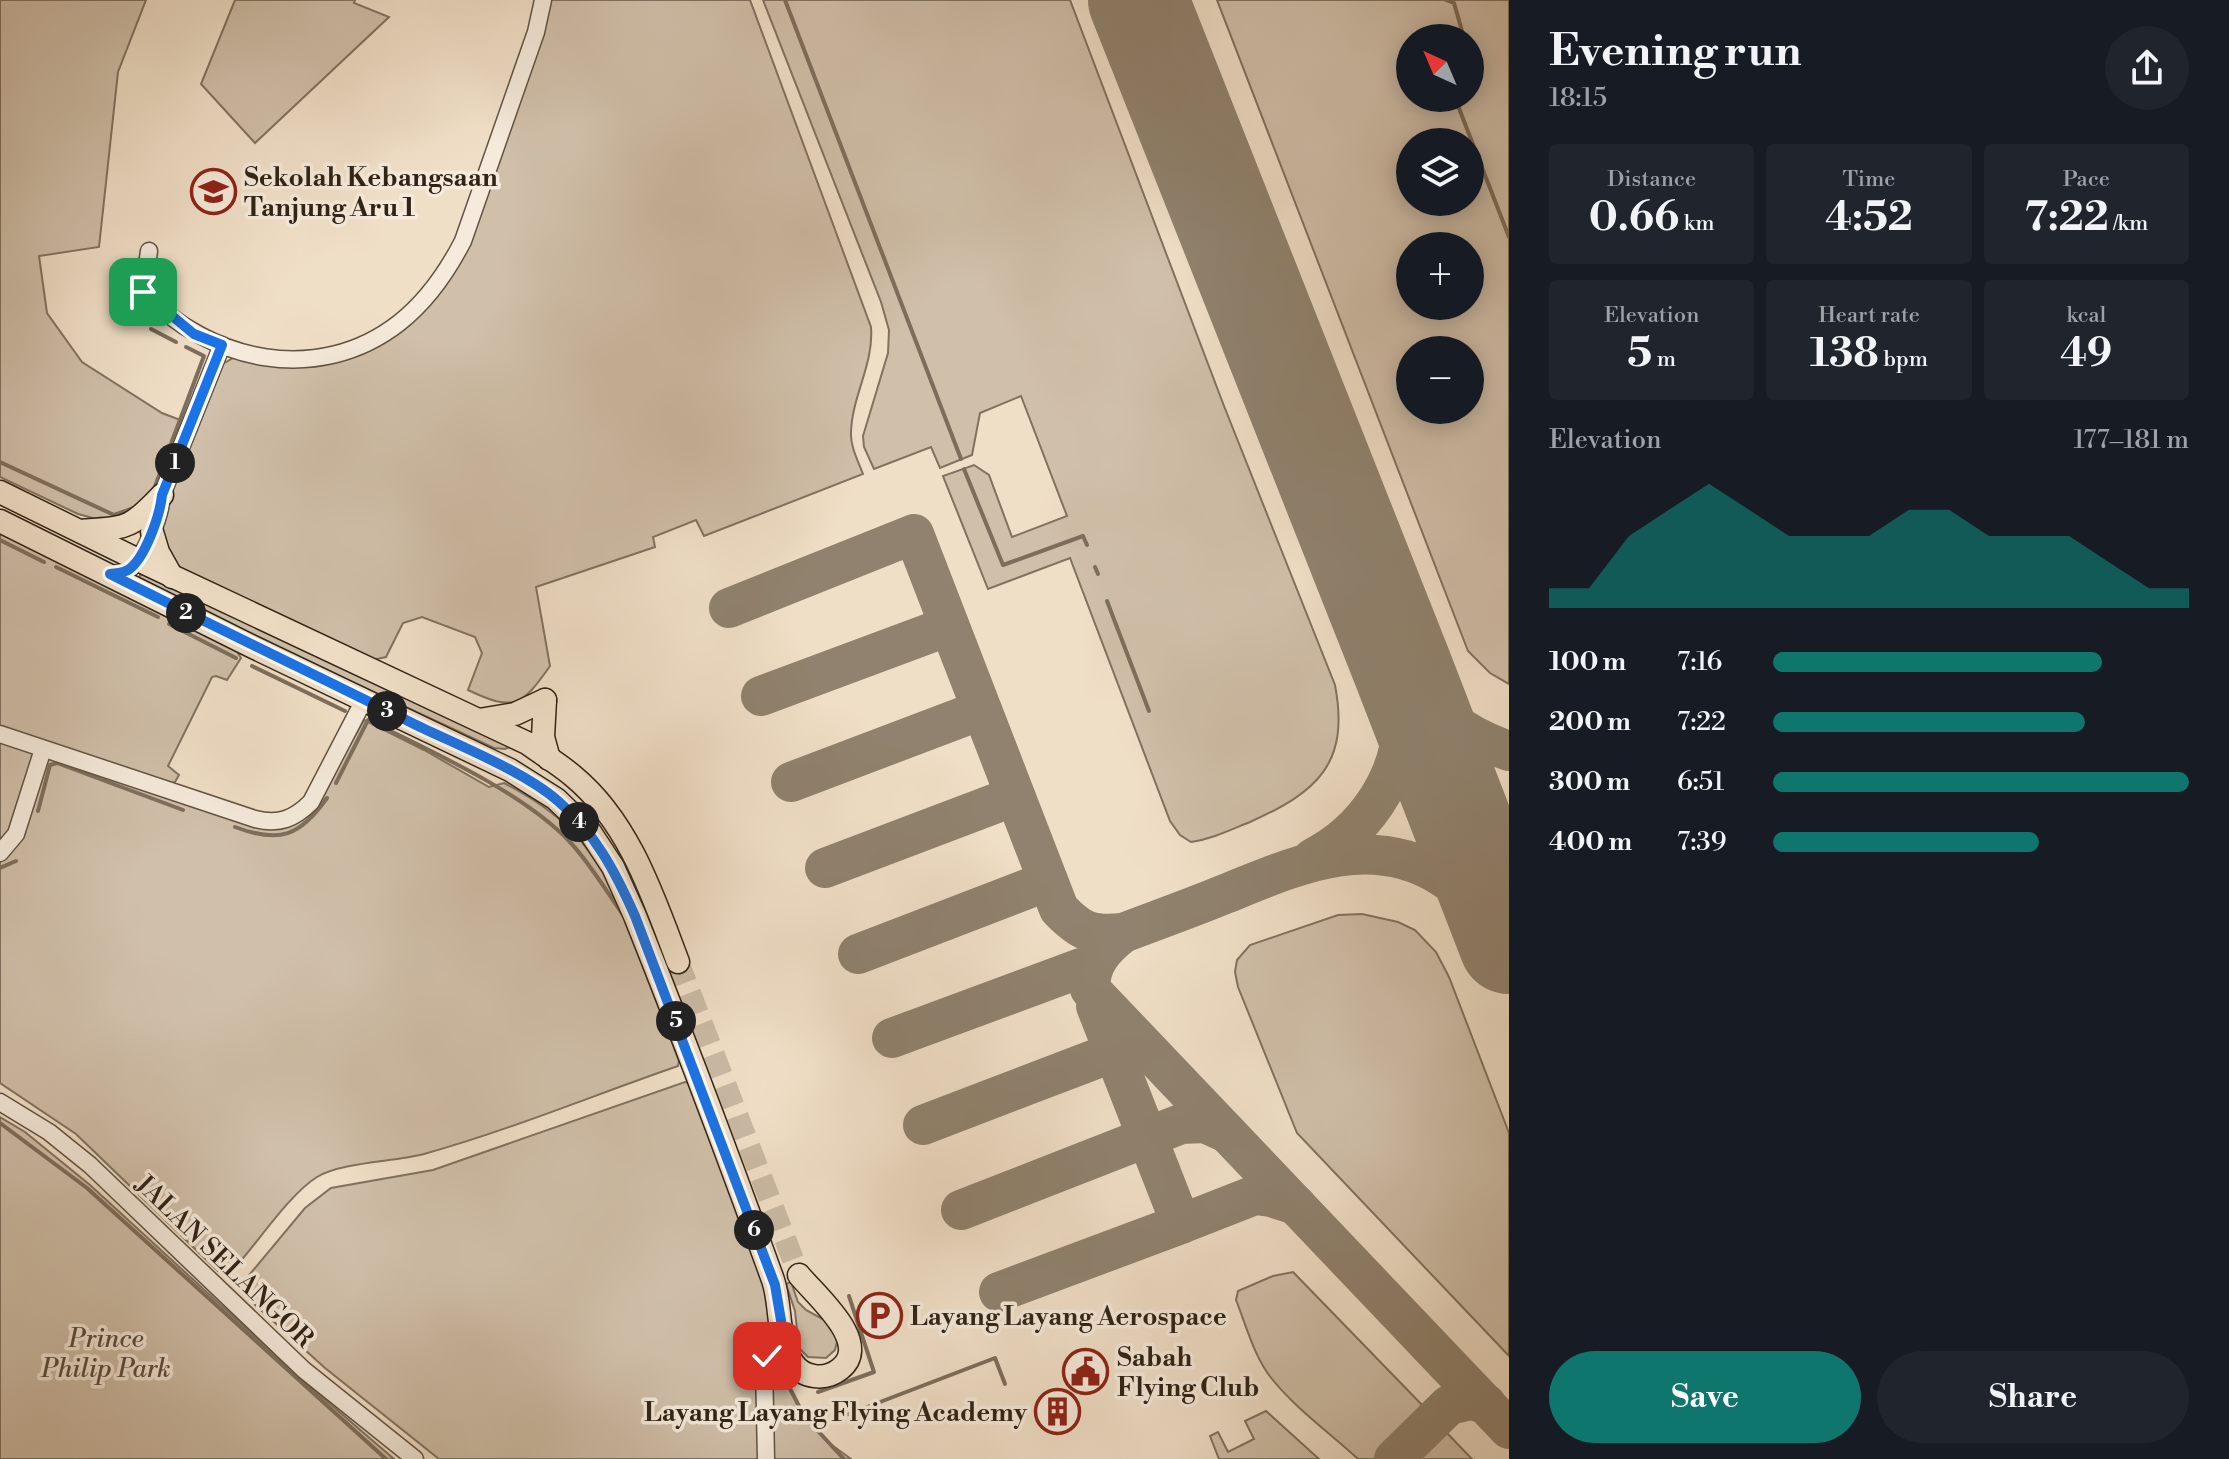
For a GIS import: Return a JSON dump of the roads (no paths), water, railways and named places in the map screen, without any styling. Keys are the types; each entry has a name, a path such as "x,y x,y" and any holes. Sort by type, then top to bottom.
{"main road":[{"path":"0,492 172,577 527,743 574,777 610,815 635,856 678,962"},
{"path":"78,531 127,527 140,519 162,495"},
{"path":"0,521 510,770 556,799 590,832 613,867 657,971 775,1285 787,1352 794,1365 807,1375 824,1377 841,1369 850,1355 851,1343 846,1329 799,1275"},
{"path":"152,532 158,552 172,577"},
{"path":"479,720 515,714 545,700 543,737 549,759"}],"street":[{"path":"149,251 143,292 194,334 273,360 312,360 366,342 398,324 447,271 463,241 536,32 543,0"},
{"path":"110,574 127,571 138,560 152,532 162,495 222,345"},
{"path":"0,734 255,819 278,822 288,820 311,802 364,700"},
{"path":"0,853 16,834 43,749"},
{"name":"JALAN SELANGOR","path":"0,1102 49,1132 90,1165 304,1370 415,1459"},
{"path":"766,1459 764,1364 767,1356 784,1338"}],"waterway":[{"path":"785,0 961,459"},
{"path":"1446,0 1454,3 1460,24"},
{"path":"1460,112 1509,237"},
{"path":"151,329 176,342"},
{"path":"154,489 204,356 186,347"},
{"path":"0,462 114,515 134,508"},
{"path":"964,469 1003,565 1083,536 1087,545"},
{"path":"0,540 44,562"},
{"path":"56,567 158,617"},
{"path":"1095,567 1098,574"},
{"path":"1107,601 1149,711"},
{"path":"169,624 236,658"},
{"path":"252,666 345,711"},
{"path":"336,783 368,720 474,773 526,805 569,841 624,916"},
{"path":"38,811 50,765 57,763 183,810"},
{"path":"235,827 265,835 288,833 308,821 327,798"},
{"path":"0,868 16,861"},
{"path":"0,1123 87,1188 386,1459"},
{"path":"818,1392 874,1372 849,1296"},
{"path":"833,1420 995,1358 1005,1384"},
{"path":"776,1361 804,1416 844,1459"}],"tunnel":[{"path":"678,962 799,1275"}],"place":[{"name":"Sekolah Kebangsaan Tanjung Aru 1","path":"213,192"},
{"name":"Layang Layang Aerospace","path":"879,1316"},
{"name":"Sabah Flying Club","path":"1086,1372"},
{"name":"Layang Layang Flying Academy","path":"1058,1412"}],"park label":[{"name":"Prince Philip Park","path":"106,1353"}]}
